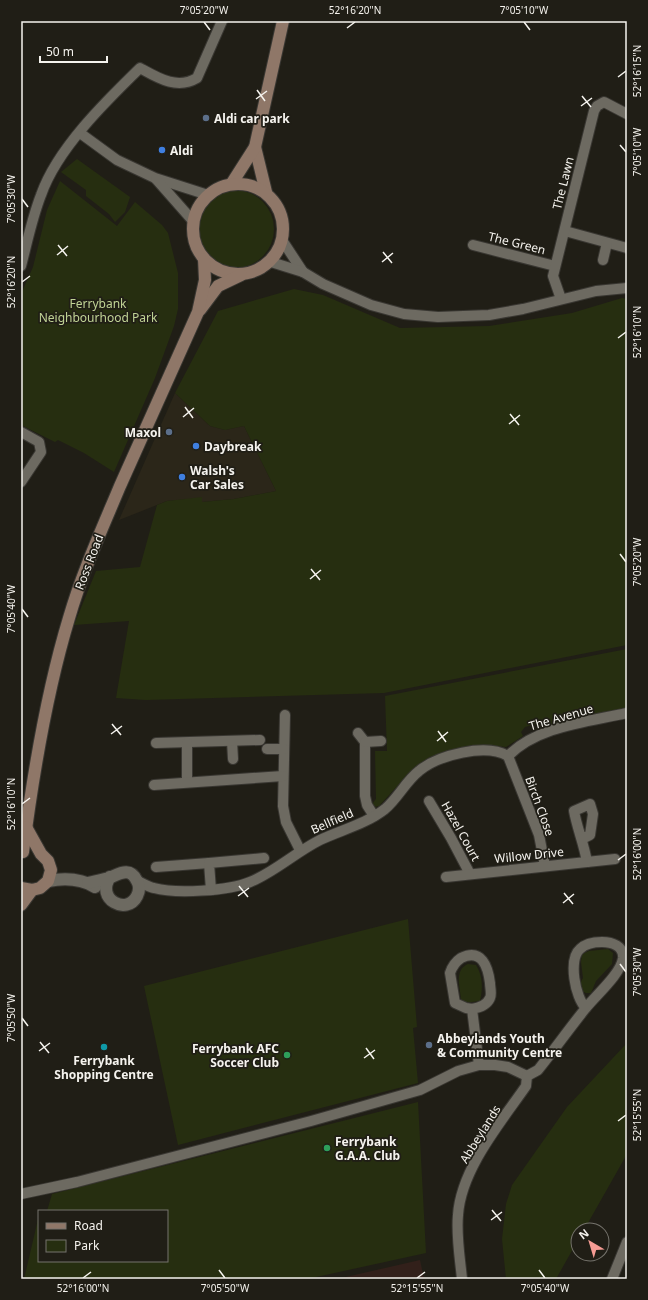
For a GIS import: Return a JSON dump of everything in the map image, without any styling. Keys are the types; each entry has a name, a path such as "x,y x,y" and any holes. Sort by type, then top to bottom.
{"main road":[{"path":"232,183 255,147 283,21"},
{"path":"255,147 266,192"},
{"path":"198,312 218,286 241,275 256,272 270,262 281,247 284,232 282,214 276,203 266,192 248,184 232,183 220,187 208,195 200,204 193,221 195,245 204,259 220,271 241,275"},
{"path":"198,312 205,280 204,259"},
{"name":"Ross Road","path":"22,853 26,827 24,811 51,688 69,618 105,521 198,312"},
{"path":"21,905 27,889 40,888 48,880 51,870 26,827"},
{"path":"22,853 32,851 45,858"}],"street":[{"path":"21,266 41,195 51,174 80,133 107,100 140,68 161,80 171,83 190,83 197,78 202,71 222,21"},
{"name":"The Lawn","path":"560,299 553,276 594,111 597,106 604,102 627,114"},
{"path":"80,133 117,160 155,178 208,195"},
{"path":"155,178 193,221"},
{"path":"565,231 627,248"},
{"path":"282,240 302,272"},
{"path":"603,260 607,243"},
{"name":"The Green","path":"473,245 555,266"},
{"path":"270,262 302,272 343,293 371,305 404,314 438,317 489,315 523,309 596,291 627,288"},
{"path":"21,432 39,442 41,452 21,482"},
{"name":"The Avenue","path":"508,756 518,745 532,737 627,713"},
{"path":"285,716 282,806 286,822 300,850"},
{"path":"358,733 365,742 365,796 367,805 374,816"},
{"path":"156,743 260,740"},
{"path":"232,741 233,759"},
{"path":"365,742 380,741"},
{"path":"187,743 187,782"},
{"path":"268,749 284,749"},
{"name":"Bellfield","path":"137,881 154,888 191,891 211,890 249,882 266,874 300,850 374,816 385,809 418,771 436,760 450,756 490,750 500,752 508,756"},
{"name":"Birch Close","path":"508,756 539,835 545,866"},
{"path":"154,785 283,776"},
{"name":"Hazel Court","path":"430,801 452,838 470,874"},
{"path":"582,839 587,862"},
{"path":"45,858 66,878"},
{"path":"156,867 264,858"},
{"name":"Willow Drive","path":"446,877 615,859"},
{"path":"209,863 211,890"},
{"path":"88,883 110,877 119,872 124,872 134,876 137,881 139,886 137,897"},
{"path":"107,895 106,886 110,877"},
{"path":"48,880 66,878 88,883 107,895 114,903 124,905 132,902 137,897 154,888"},
{"path":"21,1194 77,1182 311,1121 420,1090 458,1071 479,1065 508,1067 527,1076 538,1070 621,965 622,954 616,944 610,942 598,942 584,945 577,951 573,961 576,989 580,1004 586,1008"},
{"path":"471,956 477,957 486,964 489,970 491,993 490,999 487,1003 472,1009 455,1003 450,973 451,968 458,960 471,956"},
{"path":"472,1009 479,1065"},
{"name":"Abbeylands","path":"462,1279 458,1230 460,1199 480,1154 526,1086 527,1076"},
{"path":"612,1279 627,1242"}],"shaded area":[{"path":"175,393 210,426 225,430 244,426 276,491 234,499 202,502 202,498 167,501 119,520"},
{"path":"420,1260 424,1279 337,1279"}],"green space":[{"path":"77,159 130,197 125,212 115,222 109,214 86,196 86,190 61,172"},
{"name":"Ferrybank Neighbourhood Park","path":"60,181 117,226 135,202 162,225 168,233 178,273 178,309 174,326 155,378 114,472 84,453 58,440 55,442 21,425 21,294 33,267 47,210"},
{"path":"235,190 250,193 262,202 271,214 274,229 271,244 262,256 250,265 235,268 220,265 208,256 199,244 196,229 199,214 208,202 220,193"},
{"path":"294,289 323,295 400,328 489,326 572,313 622,298 627,299 627,645 384,693 146,700 116,698 129,621 74,625 96,571 140,567 157,505 167,501 202,497 202,502 234,499 276,491 244,426 225,430 210,426 175,393 218,311"},
{"path":"627,649 627,708 549,726 547,721 525,727 521,732 523,736 506,747 484,745 452,750 430,757 414,768 379,806 375,807 372,804 376,799 375,751 387,751 385,696"},
{"name":"Ferrybank AFC Soccer Club","path":"408,919 417,1027 413,1028 418,1083 178,1145 144,986"},
{"path":"608,949 613,953 612,964 596,981 591,993 581,991 579,985 583,978 581,962 582,954 589,951"},
{"path":"468,964 476,965 478,969 482,983 482,992 480,1001 464,1003 461,999 459,974"},
{"path":"627,1043 627,1154 589,1222 570,1222 570,1254 556,1279 506,1279 502,1239 506,1204 512,1185 567,1107"},
{"name":"Ferrybank G.A.A. Club","path":"418,1102 426,1253 307,1279 24,1279 38,1219 38,1262 168,1262 168,1210 47,1210 52,1194"}],"place":[{"name":"Aldi car park","path":"206,118"},
{"name":"Aldi","path":"162,150"},
{"name":"Maxol","path":"169,432"},
{"name":"Daybreak","path":"196,446"},
{"name":"Walsh's Car Sales","path":"182,477"},
{"name":"Abbeylands Youth & Community Centre","path":"429,1045"},
{"name":"Ferrybank Shopping Centre","path":"104,1047"},
{"name":"Ferrybank AFC Soccer Club","path":"287,1055"},
{"name":"Ferrybank G.A.A. Club","path":"327,1148"}]}
